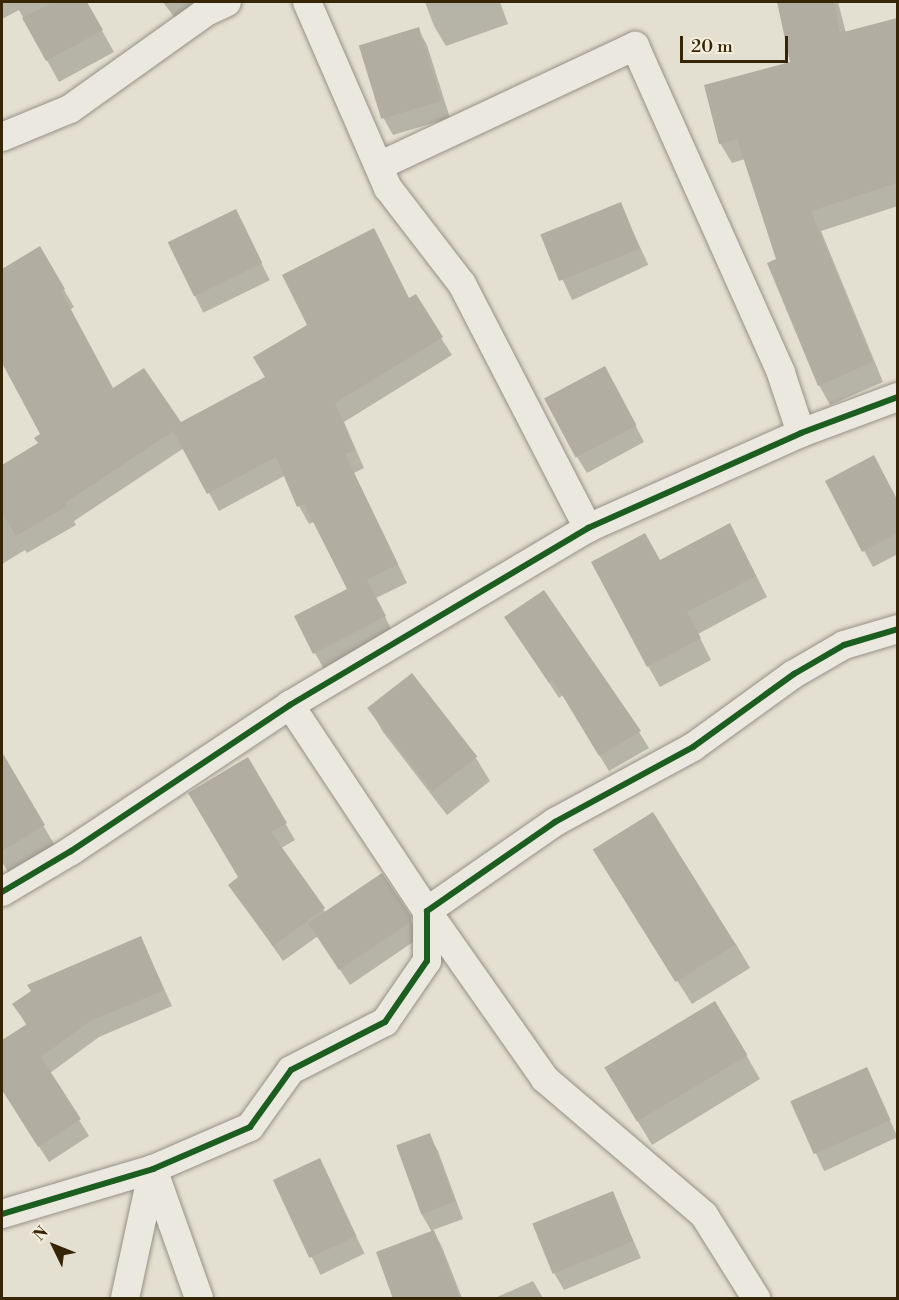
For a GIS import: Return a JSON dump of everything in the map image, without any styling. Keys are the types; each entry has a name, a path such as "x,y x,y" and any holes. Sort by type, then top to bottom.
{"street":[{"path":"2,137 69,109 206,12 227,2"},
{"path":"307,2 388,188 462,284 588,528"},
{"path":"379,166 635,46 781,373 801,433"},
{"path":"2,892 71,851 290,705 588,528 801,433 897,397"},
{"path":"427,911 555,822 693,747 794,674 844,645 897,629"},
{"path":"290,705 427,911 545,1078 704,1215 756,1299"},
{"path":"2,1214 153,1169 250,1127 291,1070 385,1022 427,960 427,911"},
{"path":"125,1299 153,1169"},
{"path":"153,1169 199,1299"}],"building":[{"path":"53,2 87,2 103,30 46,61 22,18"},
{"path":"777,2 834,2 840,33 897,18 897,183 811,211 873,362 818,386 767,263 776,259 737,139 719,144 704,85 790,62"},
{"path":"419,27 442,101 381,119 359,45"},
{"path":"621,202 640,248 559,281 540,235"},
{"path":"236,209 262,263 194,296 168,242"},
{"path":"374,228 409,298 416,294 443,337 335,403 355,450 345,454 398,564 367,580 386,616 313,654 294,616 347,589 304,504 297,507 276,457 207,494 173,431 65,503 67,506 16,536 2,512 2,465 38,443 34,438 40,434 2,363 2,269 40,246 65,289 61,291 113,388 144,368 181,422 265,377 253,357 307,325 282,275"},
{"path":"605,366 636,425 576,458 544,398"},
{"path":"874,455 897,500 897,533 862,552 825,481"},
{"path":"730,523 756,576 687,612 701,638 647,667 591,562 645,533 660,560"},
{"path":"544,590 641,731 599,756 553,680 549,683 504,617"},
{"path":"412,673 477,757 432,792 367,708"},
{"path":"2,752 45,825 2,851"},
{"path":"248,757 287,823 271,832 325,908 273,946 228,885 238,877 188,793"},
{"path":"653,812 736,944 675,982 593,850"},
{"path":"382,873 411,916 411,922 339,970 308,923"},
{"path":"141,936 164,990 90,1021 41,1057 81,1119 38,1147 2,1090 2,1040 27,1024 12,1004 31,991 27,985"},
{"path":"715,1001 747,1055 637,1121 604,1067"},
{"path":"867,1067 891,1120 814,1154 790,1101"},
{"path":"430,1133 455,1202 421,1214 396,1145"},
{"path":"320,1158 356,1236 309,1258 273,1180"},
{"path":"613,1191 633,1241 553,1274 532,1224"},
{"path":"434,1230 460,1299 393,1299 376,1252"}],"cycle path":[{"path":"2,892 71,851 290,705 588,528 801,433 898,397"},
{"path":"2,1214 153,1169 250,1127 291,1070 385,1022 427,961 427,911 555,822 693,747 794,674 844,645 898,629"}]}
